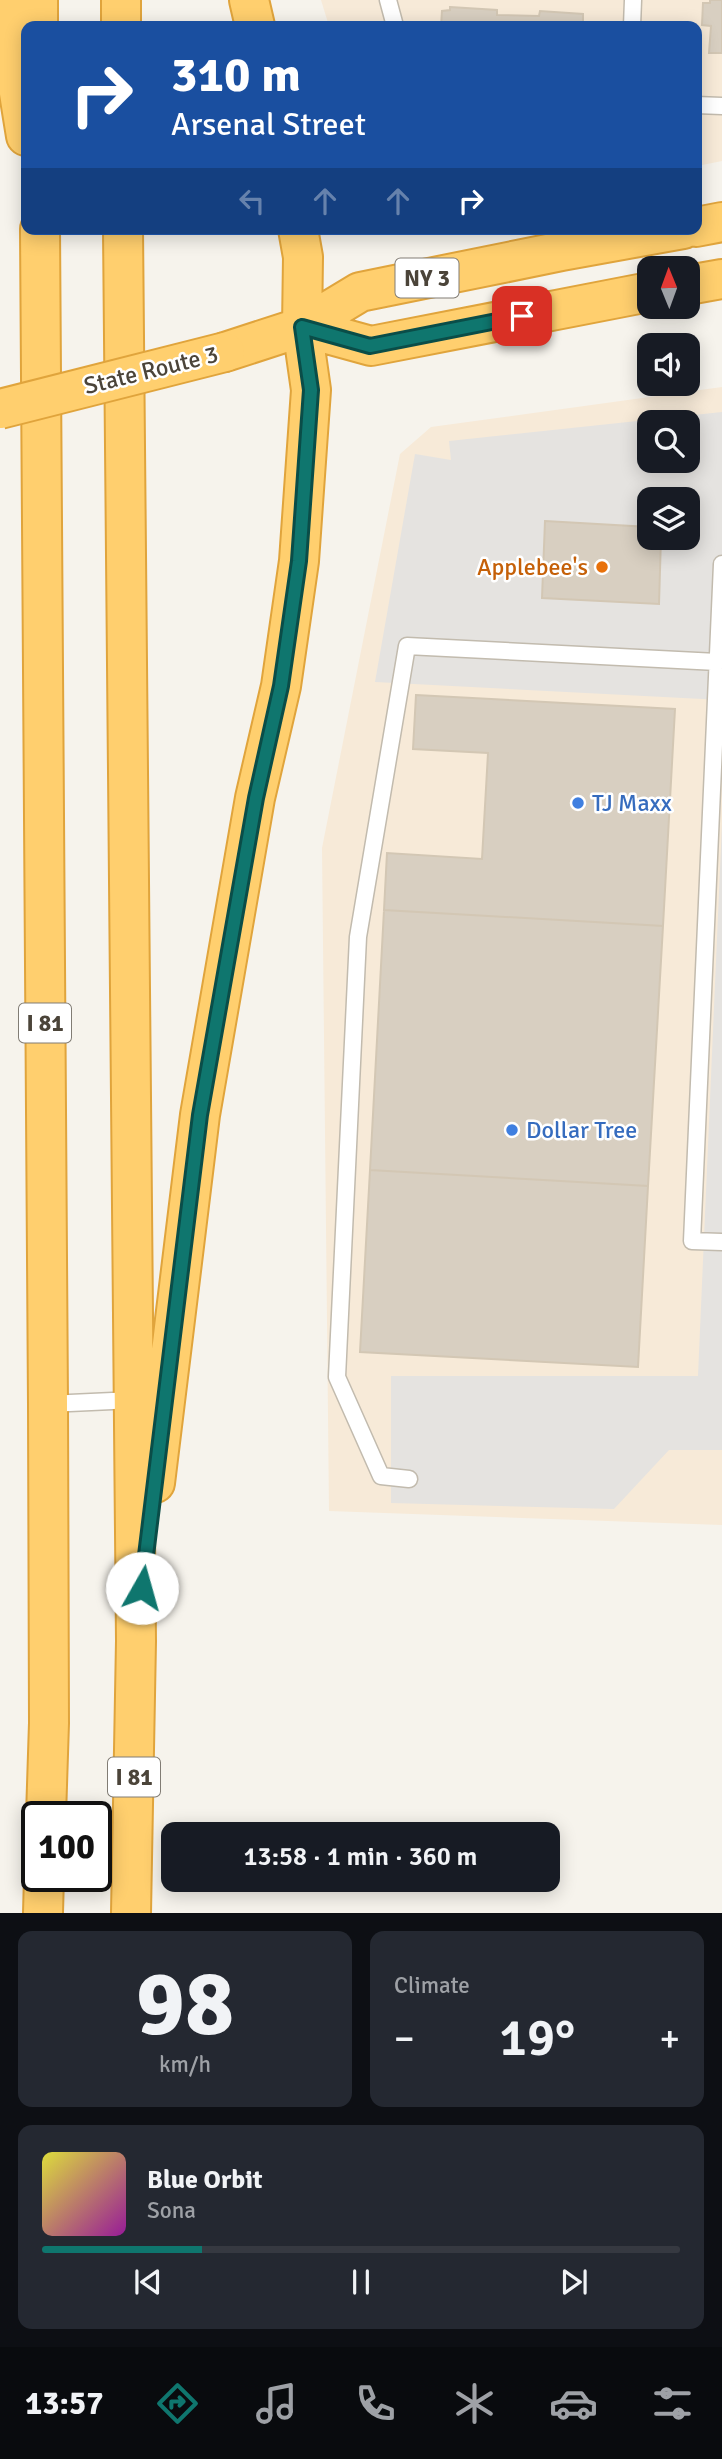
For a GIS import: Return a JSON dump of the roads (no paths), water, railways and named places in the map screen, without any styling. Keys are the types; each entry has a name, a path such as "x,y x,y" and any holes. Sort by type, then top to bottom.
{"highway":[{"path":"4,0 21,105"},
{"path":"38,0 38,21"},
{"path":"121,0 121,21"},
{"path":"249,0 254,21"},
{"path":"702,226 722,222"},
{"name":"I 81","path":"40,235 48,1404 49,1723 46,1801"},
{"name":"I 81","path":"123,235 136,1641 131,1913"},
{"path":"136,1641 200,1115 256,798 281,686 299,561 311,390 302,327 303,257 299,235"},
{"name":"NY 3","path":"302,327 360,292 650,235"},
{"path":"700,283 722,279"},
{"name":"NY 3","path":"302,327 370,346 637,294"},
{"name":"State Route 3","path":"0,409 225,352 302,327"},
{"path":"43,1913 44,1892"}],"lane":[{"path":"388,0 394,21"},
{"path":"632,21 634,0"},
{"path":"702,105 722,106"},
{"path":"722,564 692,1241 722,1242"},
{"path":"409,1479 380,1476 337,1377 358,937 407,646 717,662"},
{"path":"48,1404 134,1401"}],"place":[{"name":"Applebee's","path":"602,567"},
{"name":"TJ Maxx","path":"578,803"},
{"name":"Dollar Tree","path":"512,1130"}]}
